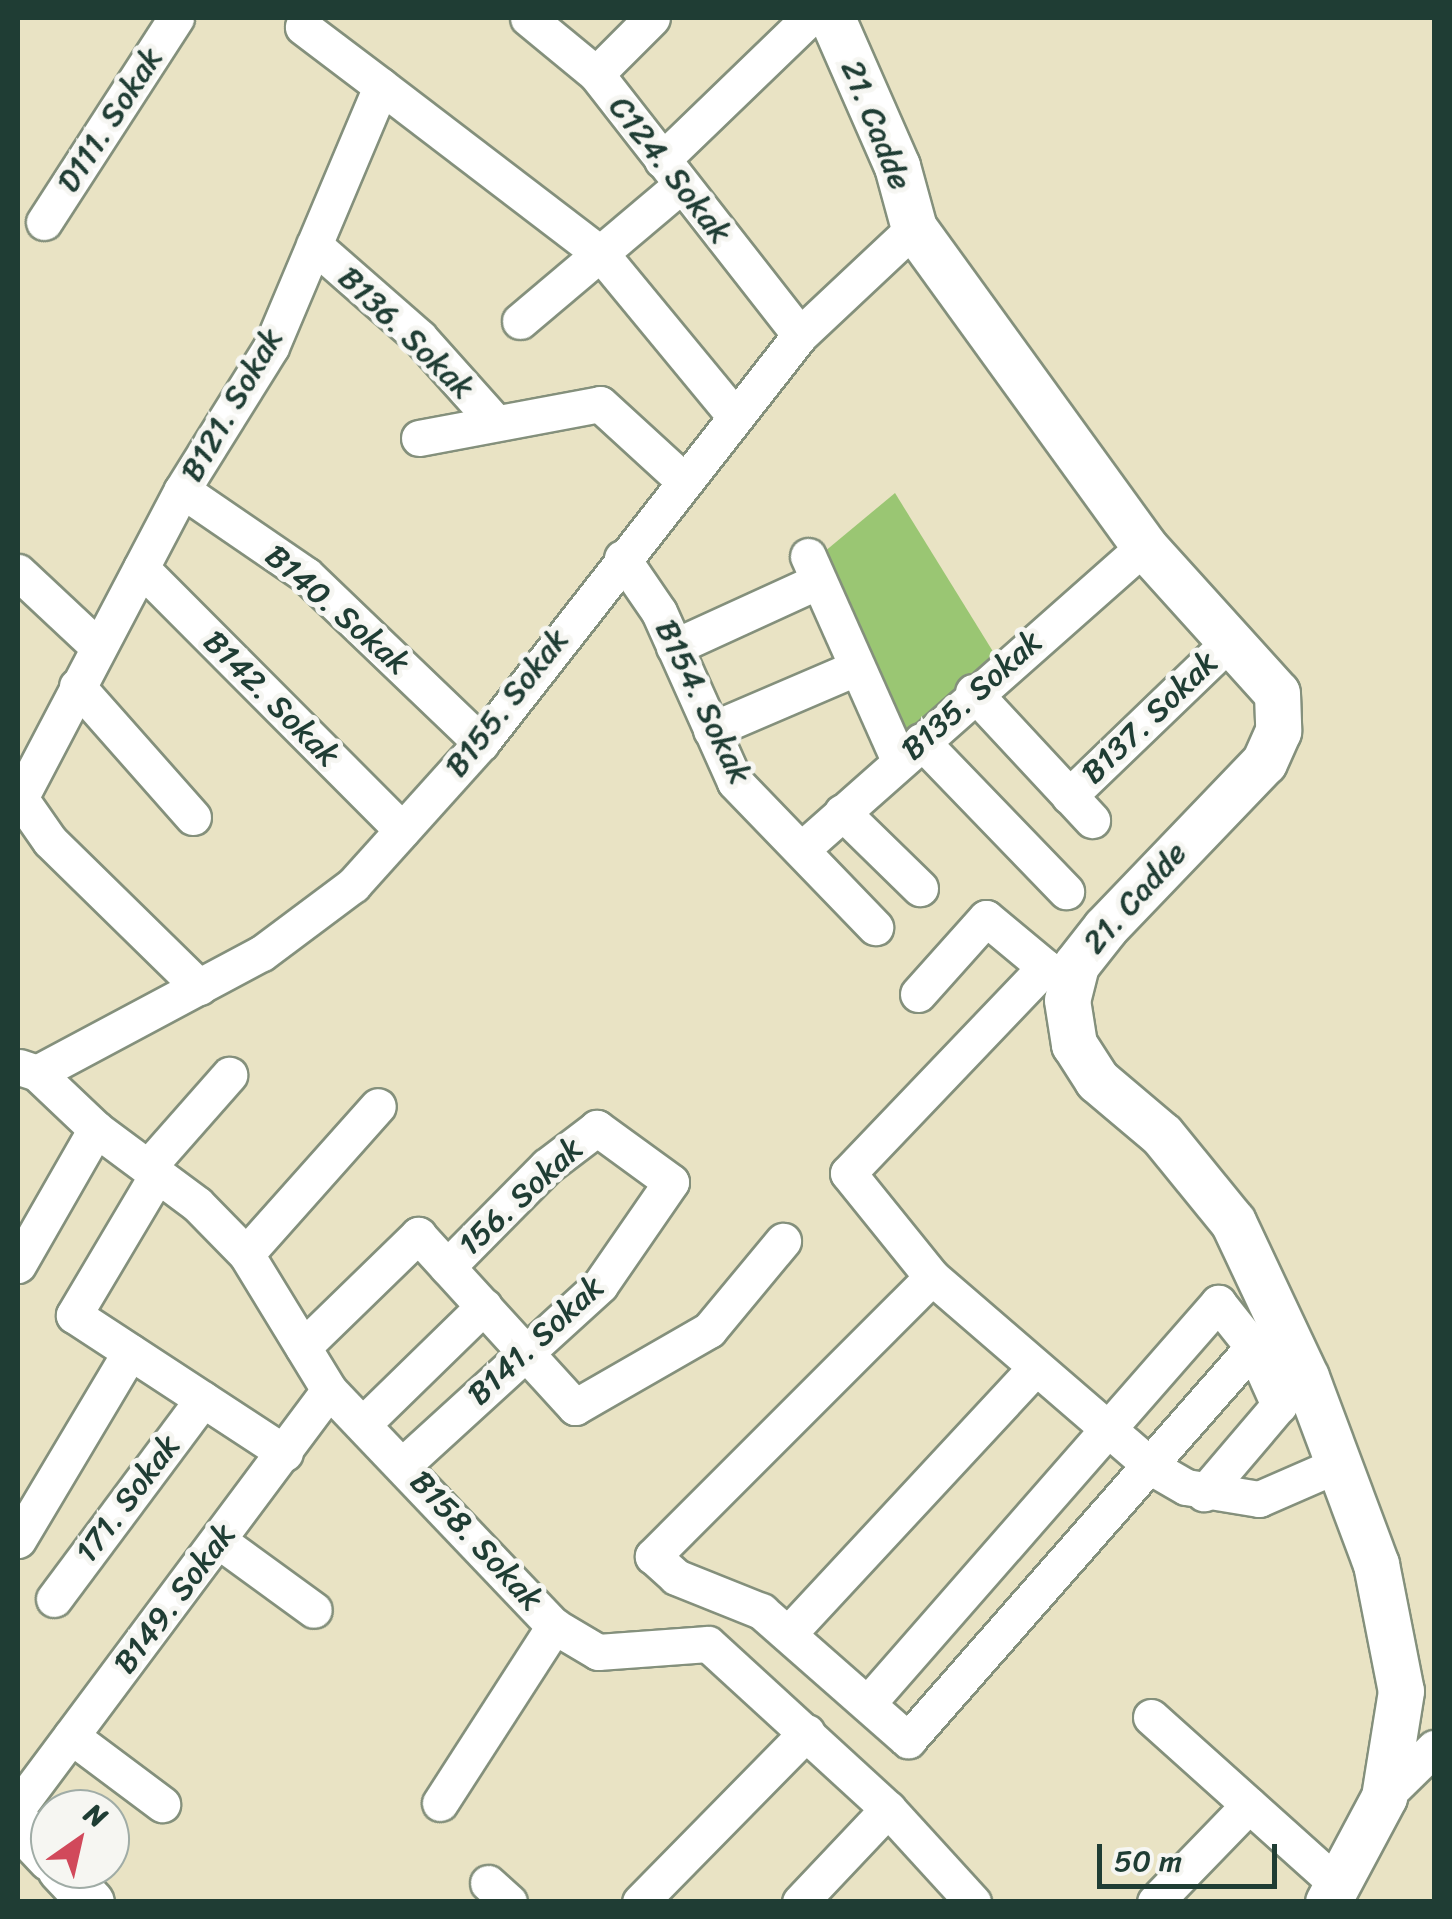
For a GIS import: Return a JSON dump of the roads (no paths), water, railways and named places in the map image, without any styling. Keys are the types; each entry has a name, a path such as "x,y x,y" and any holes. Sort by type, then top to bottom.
{"main road":[{"name":"21. Cadde","path":"832,18 897,166 914,228 1144,546 1277,694 1278,731 1264,762 1104,928 1076,964 1067,1000 1074,1044 1097,1080 1162,1135 1233,1222 1339,1464 1376,1564 1401,1692 1384,1797 1332,1893"}],"street":[{"name":"D111. Sokak","path":"44,222 176,18"},
{"name":"C124. Sokak","path":"528,18 596,74 800,334"},
{"path":"596,74 652,18"},
{"path":"520,321 600,254 809,18"},
{"path":"303,27 600,254 734,414"},
{"name":"B121. Sokak","path":"19,800 182,490 270,346 381,86"},
{"name":"B155. Sokak","path":"27,1070 262,953 354,884 481,743 800,334 914,228"},
{"name":"B136. Sokak","path":"314,245 419,337 496,424"},
{"path":"419,438 600,404 684,482"},
{"name":"B140. Sokak","path":"182,490 306,575 481,743"},
{"name":"B135. Sokak","path":"802,848 973,692 1144,546"},
{"name":"B154. Sokak","path":"622,558 674,647 736,782 875,927"},
{"name":"B142. Sokak","path":"141,568 402,830"},
{"path":"674,647 812,569 856,668 910,751 1066,892"},
{"path":"18,572 97,646"},
{"name":"B137. Sokak","path":"973,692 1081,808 1230,641"},
{"path":"711,730 856,668"},
{"path":"77,686 193,817"},
{"path":"19,800 50,841 198,987"},
{"path":"842,812 920,888"},
{"path":"918,994 986,918 1045,967 848,1172 932,1277 1153,1468 1204,1493 1259,1499 1339,1464"},
{"name":"B158. Sokak","path":"27,1070 152,1171 246,1254 329,1390 554,1626 598,1652 708,1644 888,1809 973,1902"},
{"path":"229,1074 152,1171 74,1315 286,1453"},
{"path":"246,1254 378,1106"},
{"name":"156. Sokak","path":"446,1266 547,1166 597,1128"},
{"name":"B141. Sokak","path":"404,1465 600,1285 672,1182 597,1128"},
{"path":"18,1265 96,1129"},
{"name":"156. Sokak","path":"303,1347 418,1235 575,1407 709,1330 782,1241"},
{"path":"932,1277 653,1556 676,1577 761,1611 908,1740 1153,1468 1252,1347"},
{"path":"868,1704 1218,1302 1252,1347 1279,1405 1204,1493"},
{"path":"363,1424 484,1306"},
{"path":"18,1540 130,1352"},
{"path":"788,1634 1036,1366"},
{"name":"B149. Sokak","path":"18,1807 286,1453 329,1390"},
{"name":"171. Sokak","path":"54,1598 204,1400"},
{"path":"219,1541 314,1610"},
{"path":"440,1803 554,1626"},
{"path":"1152,1717 1249,1805 1332,1893"},
{"path":"640,1902 806,1732"},
{"path":"72,1736 162,1804"},
{"path":"1384,1797 1434,1748"},
{"path":"1155,1902 1249,1805"},
{"path":"800,1902 888,1809"}]}
